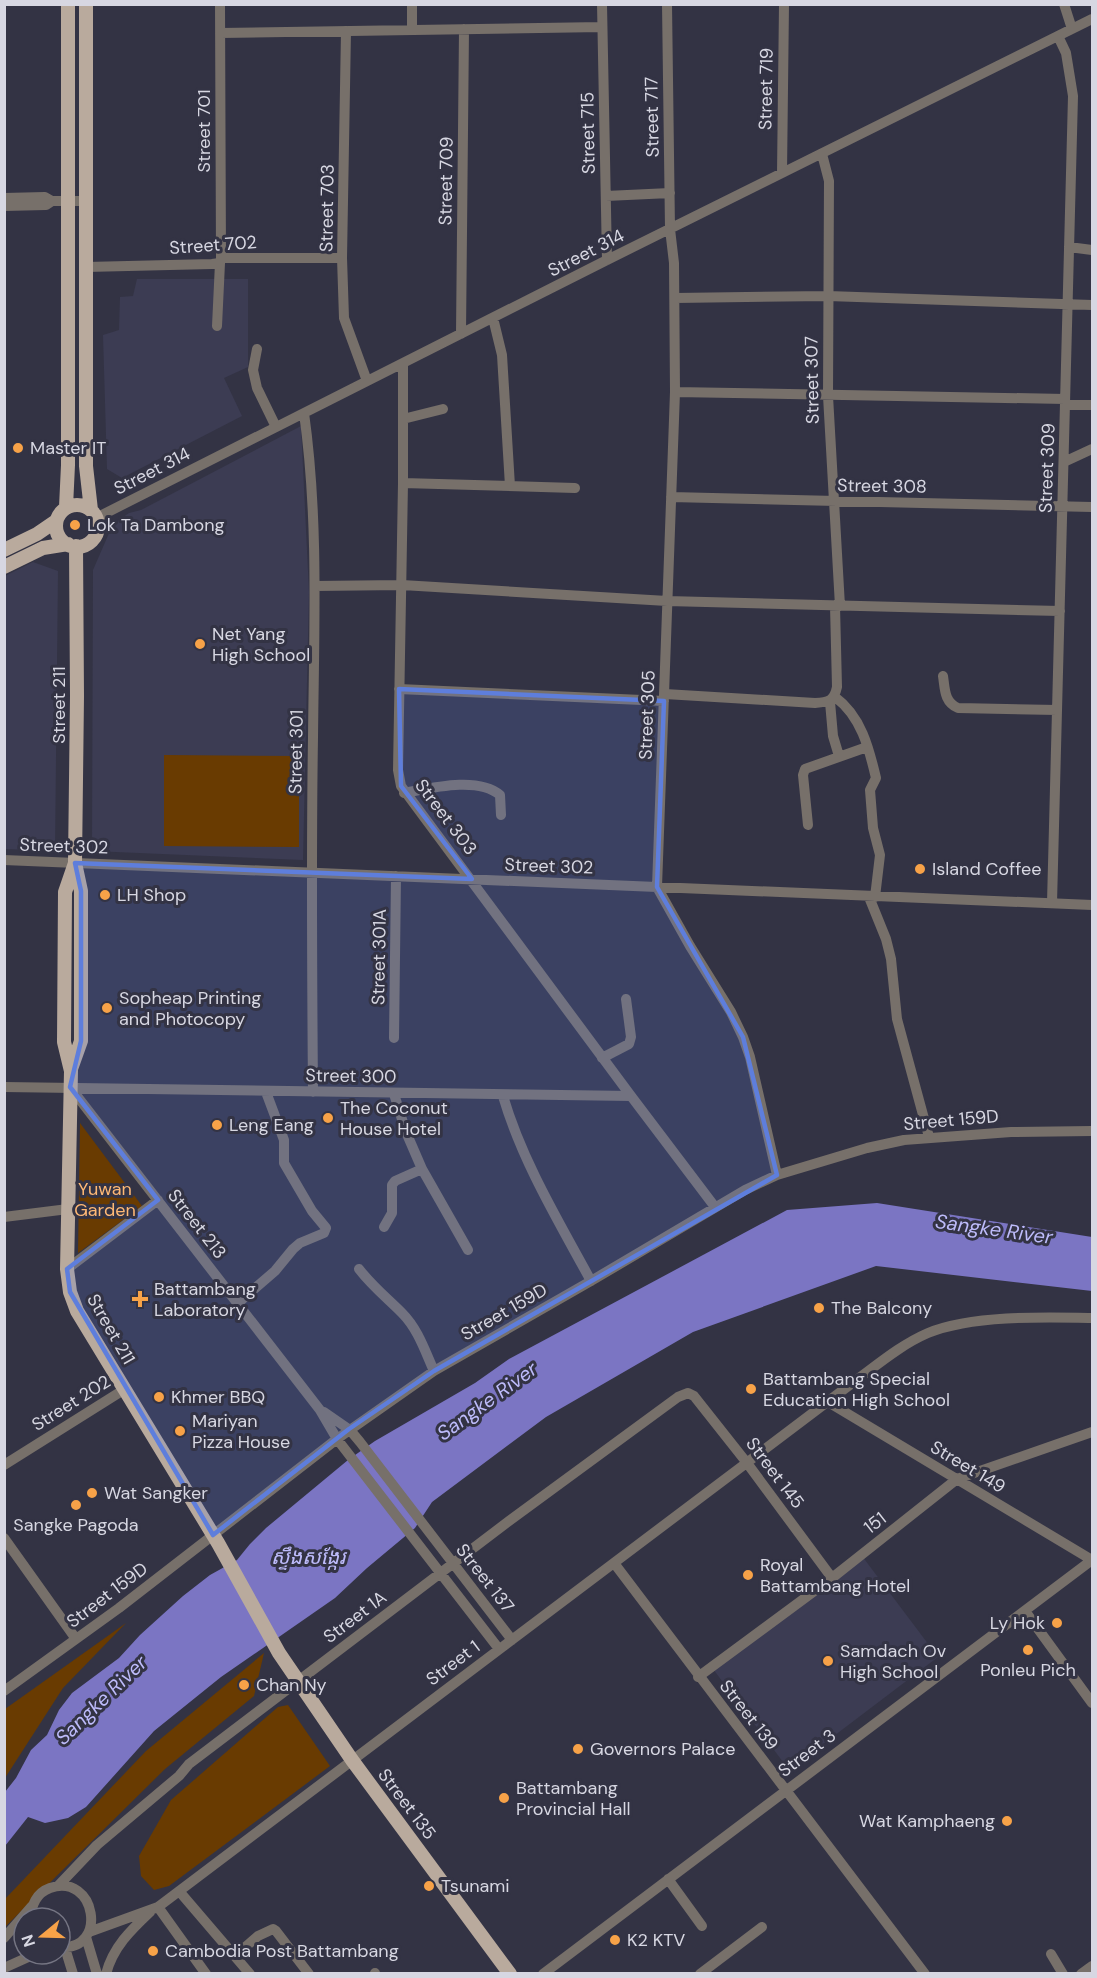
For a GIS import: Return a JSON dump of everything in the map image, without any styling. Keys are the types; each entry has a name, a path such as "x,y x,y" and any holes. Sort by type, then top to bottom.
{"main road":[{"path":"66,507 68,465 68,4"},
{"path":"4,567 43,548 87,543 92,540 97,530 86,466 86,4"},
{"path":"4,550 37,534 56,521 66,507 76,505 93,514"},
{"path":"56,521 59,537 72,545"},
{"name":"Street 211","path":"72,545 77,696 75,863 65,892 64,1042 71,1071 67,1269 70,1292 77,1311 216,1539 279,1653"},
{"name":"Street 135","path":"279,1653 352,1760 510,1974"}],"street":[{"name":"Street 701","path":"217,326 220,261 220,4"},
{"path":"412,4 412,30"},
{"name":"Street 715","path":"602,4 607,260"},
{"name":"Street 717","path":"667,4 670,229"},
{"name":"Street 719","path":"782,173 784,4"},
{"path":"1064,4 1072,29"},
{"name":"Street 314","path":"93,514 276,427 1092,19"},
{"path":"220,33 602,27"},
{"name":"Street 709","path":"461,334 464,29"},
{"name":"Street 703","path":"346,31 342,258 344,318 368,381"},
{"name":"Street 309","path":"1052,903 1073,96 1066,53 1058,36"},
{"name":"Street 307","path":"822,154 829,181 828,396 837,606 837,687 833,699 833,736 839,756"},
{"path":"606,196 670,193"},
{"path":"4,198 45,197 52,201 86,201"},
{"path":"4,206 45,205 52,201"},
{"name":"Street 305","path":"657,887 675,392 674,262 670,229"},
{"path":"1069,247 1092,250"},
{"name":"Street 702","path":"86,267 342,258"},
{"path":"675,298 828,296 1068,302 1092,305"},
{"path":"493,318 502,355 510,486"},
{"path":"257,349 253,370 257,388 276,427"},
{"name":"Street 303","path":"403,364 398,770 404,793 472,879 602,1058 715,1207"},
{"path":"675,392 1065,402 1092,405"},
{"path":"403,418 443,410"},
{"name":"Street 301","path":"304,412 311,464 315,586 311,873 313,1092"},
{"path":"1064,462 1092,449"},
{"path":"403,483 575,488"},
{"name":"Street 308","path":"671,497 1092,507"},
{"path":"315,586 402,585 667,601 1060,611"},
{"path":"943,676 947,700 958,708 1057,710"},
{"path":"399,689 815,703 833,699 847,706 856,717 876,778 870,790 870,796 873,828 880,855 872,897 891,959 897,1019 929,1137"},
{"path":"807,825 803,775 805,769 867,747"},
{"path":"404,793 452,784 492,789 500,795 501,815"},
{"name":"Street 302","path":"4,860 1092,905"},
{"name":"Street 301A","path":"394,1038 396,876"},
{"path":"657,887 731,1012 743,1037 750,1057 777,1175"},
{"path":"602,1058 629,1044 631,1037 626,999"},
{"name":"Street 300","path":"4,1087 503,1096 631,1096"},
{"name":"Street 213","path":"70,1087 320,1410 337,1439 440,1573"},
{"path":"238,1303 275,1271 293,1249 300,1243 324,1233 326,1227 312,1211 284,1163 284,1140 266,1092"},
{"path":"394,1094 406,1132 422,1169 468,1250"},
{"path":"503,1096 510,1118 537,1179 591,1281"},
{"name":"Street 159D","path":"4,1691 216,1539 337,1439 434,1371 745,1190 777,1175 867,1148 904,1140 1011,1132 1092,1131"},
{"path":"384,1227 391,1216 392,1185 395,1181 422,1169"},
{"path":"67,1269 158,1200"},
{"path":"4,1217 68,1209"},
{"path":"359,1269 411,1324 434,1371"},
{"name":"Street 1","path":"72,1943 156,1908 899,1349 939,1329 970,1322 1092,1318"},
{"name":"Street 202","path":"4,1465 125,1389"},
{"name":"Street 145","path":"688,1393 694,1396 747,1463 832,1578"},
{"name":"Street 1A","path":"32,1906 38,1896 47,1889 58,1886 97,1845 179,1776 189,1764 453,1563 678,1397 688,1393"},
{"name":"Street 149","path":"828,1402 1092,1560"},
{"name":"Street 213","path":"320,1410 350,1430 360,1442"},
{"name":"151","path":"698,1677 832,1578 957,1479 1092,1432"},
{"name":"Street 137","path":"360,1442 512,1640"},
{"path":"4,1538 76,1640"},
{"name":"Street 3","path":"543,1974 1092,1560"},
{"name":"Street 139","path":"614,1563 698,1677 925,1974"},
{"name":"Street 137","path":"440,1573 499,1649"},
{"path":"1025,1611 1092,1703"},
{"path":"668,1879 702,1926"},
{"path":"58,1886 69,1887 80,1892 87,1901 91,1912 88,1935 97,1974"},
{"path":"179,1891 250,1974"},
{"path":"106,1974 110,1959 125,1935 156,1908 206,1974"},
{"path":"700,1974 762,1927"},
{"path":"235,1956 258,1936 273,1929 309,1974"},
{"path":"1051,1954 1063,1974"},
{"path":"1082,1974 1092,1966"}],"highlighted area":[{"path":"399,689 664,701 657,887 743,1037 777,1175 434,1371 349,1429 213,1535 70,1292 67,1269 158,1200 70,1087 81,1041 81,891 75,863 472,879 401,786"}],"shaded area":[{"path":"137,279 248,279 248,367 224,378 242,416 122,478 107,469 103,335 119,330 120,297 133,296"},
{"name":"Net Yang High School","path":"301,426 309,592 303,860 92,851 93,570 113,524 129,513 141,510"},
{"path":"33,562 58,571 55,851 5,849 5,576"},
{"name":"Samdach Ov High School","path":"862,1556 938,1657 789,1770 713,1669"}],"green space":[{"path":"164,755 299,756 299,847 164,846"},
{"name":"Yuwan Garden","path":"80,1123 142,1206 78,1253"},
{"path":"126,1623 63,1688 5,1778 5,1709"},
{"path":"264,1653 254,1696 165,1769 26,1906 12,1906 12,1920 5,1927 5,1899 146,1751"},
{"path":"288,1705 330,1766 169,1886 154,1890 141,1876 139,1856 171,1800 278,1707"}],"water":[{"path":"877,1203 1092,1237 1092,1291 876,1266 693,1332 546,1417 432,1502 415,1528 335,1598 221,1677 154,1731 86,1807 68,1818 45,1823 28,1817 5,1846 5,1792 16,1778 31,1750 47,1735 59,1710 72,1693 119,1658 140,1635 183,1596 210,1575 237,1560 266,1528 348,1460 375,1441 475,1383 509,1359 787,1210"}],"place":[{"name":"Master IT","path":"18,448"},
{"name":"Lok Ta Dambong","path":"75,525"},
{"name":"Net Yang High School","path":"200,644"},
{"name":"Island Coffee","path":"920,869"},
{"name":"LH Shop","path":"105,895"},
{"name":"Sopheap Printing and Photocopy","path":"107,1008"},
{"name":"The Coconut House Hotel","path":"328,1118"},
{"name":"Leng Eang","path":"217,1125"},
{"name":"Battambang Laboratory","path":"140,1299"},
{"name":"The Balcony","path":"819,1308"},
{"name":"Battambang Special Education High School","path":"751,1389"},
{"name":"Khmer BBQ","path":"159,1397"},
{"name":"Mariyan Pizza House","path":"180,1431"},
{"name":"Wat Sangker","path":"92,1493"},
{"name":"Sangke Pagoda","path":"76,1505"},
{"name":"Royal Battambang Hotel","path":"748,1575"},
{"name":"Ly Hok","path":"1057,1623"},
{"name":"Ponleu Pich","path":"1028,1650"},
{"name":"Samdach Ov High School","path":"828,1661"},
{"name":"Chan Ny","path":"244,1685"},
{"name":"Governors Palace","path":"578,1749"},
{"name":"Battambang Provincial Hall","path":"504,1798"},
{"name":"Wat Kamphaeng","path":"1007,1821"},
{"name":"Tsunami","path":"429,1886"},
{"name":"K2 KTV","path":"615,1940"},
{"name":"Cambodia Post Battambang","path":"153,1951"}],"water label":[{"name":"Sangke River","path":"994,1229"},
{"name":"Sangke River","path":"487,1401"},
{"name":"ស្ទឹងសង្កែរ","path":"308,1557"},
{"name":"Sangke River","path":"101,1700"}]}
